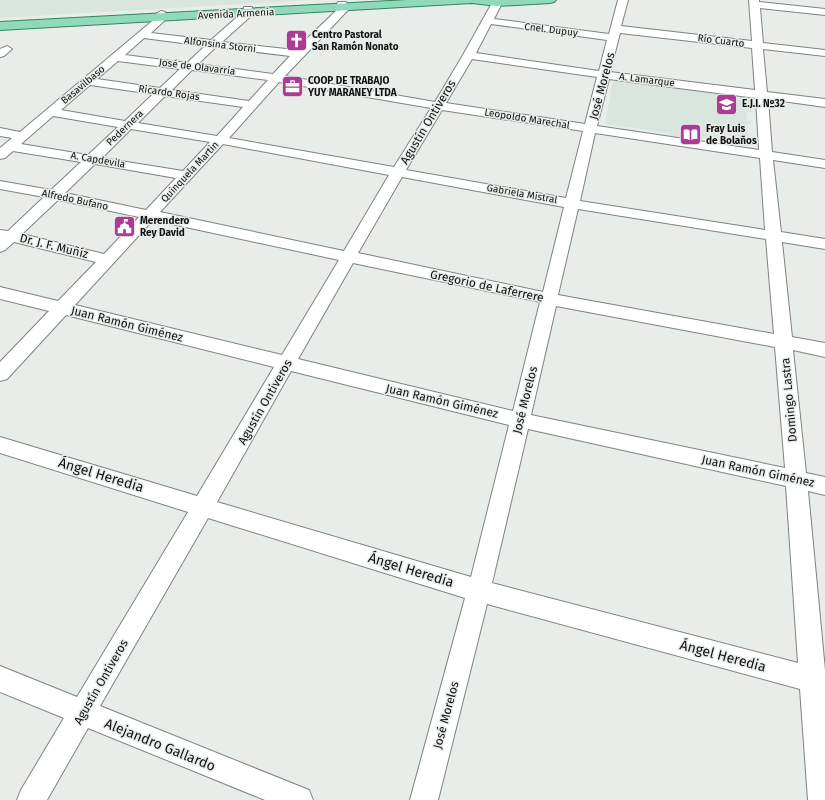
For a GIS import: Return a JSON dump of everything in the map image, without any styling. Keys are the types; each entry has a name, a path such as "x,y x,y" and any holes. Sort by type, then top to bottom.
{"main road":[{"name":"Avenida Armenia","path":"343,6 423,0"},
{"name":"Avenida Armenia","path":"0,26 343,6 472,0 497,3 550,0"},
{"name":"Avenida Armenia","path":"0,22 162,16"}],"street":[{"name":"José Morelos","path":"424,800 479,591 551,299 590,129 624,0"},
{"name":"Agustín Ontiveros","path":"31,800 83,714 398,172 469,55 497,3"},
{"path":"755,3 825,12"},
{"name":"Domingo Lastra","path":"755,3 772,236 784,343 796,479 819,681 822,800"},
{"name":"Quinquela Martin","path":"1,371 150,216 343,6"},
{"name":"Pedernera","path":"0,247 6,234 55,195 248,11"},
{"name":"Basavilbaso","path":"5,150 117,57 162,16"},
{"name":"Cnel. Dupuy","path":"488,21 615,33"},
{"name":"Río Cuarto","path":"615,33 757,45 825,53"},
{"name":"Alfonsina Storni","path":"142,35 298,54"},
{"name":"A. Lamarque","path":"469,55 605,75 825,103"},
{"name":"José de Olavarría","path":"117,57 276,78"},
{"name":"Leopoldo Marechal","path":"276,78 439,106 825,164"},
{"name":"Ricardo Rojas","path":"88,81 251,105"},
{"name":"Gabriela Mistral","path":"51,112 220,140 573,204 825,244"},
{"path":"0,132 22,136"},
{"name":"A. Capdevila","path":"5,150 92,159 186,176"},
{"name":"Alfredo Bufano","path":"0,185 55,195 150,216"},
{"name":"Gregorio de Laferrere","path":"150,216 551,299 825,350"},
{"name":"Dr. J. F. Muñíz","path":"6,234 108,260"},
{"name":"Juan Ramón Giménez","path":"0,293 520,420 825,486"},
{"name":"Ángel Heredia","path":"0,445 479,591 819,681"},
{"name":"Alejandro Gallardo","path":"0,679 83,714 299,800"}],"shaded area":[{"path":"0,0 313,0 0,18"},
{"path":"618,81 746,97 751,100 752,112 746,112 747,121 751,121 751,124 747,124 749,144 681,135 680,137 670,135 670,133 605,124 613,82"}],"place":[{"name":"Centro Pastoral San Ramón Nonato","path":"296,41"},
{"name":"COOP DE TRABAJO YUY MARANEY LTDA","path":"292,87"},
{"name":"E.J.I. Nº32","path":"726,104"},
{"name":"Fray Luis de Bolaños","path":"690,135"},
{"name":"Merendero Rey David","path":"125,227"}]}
